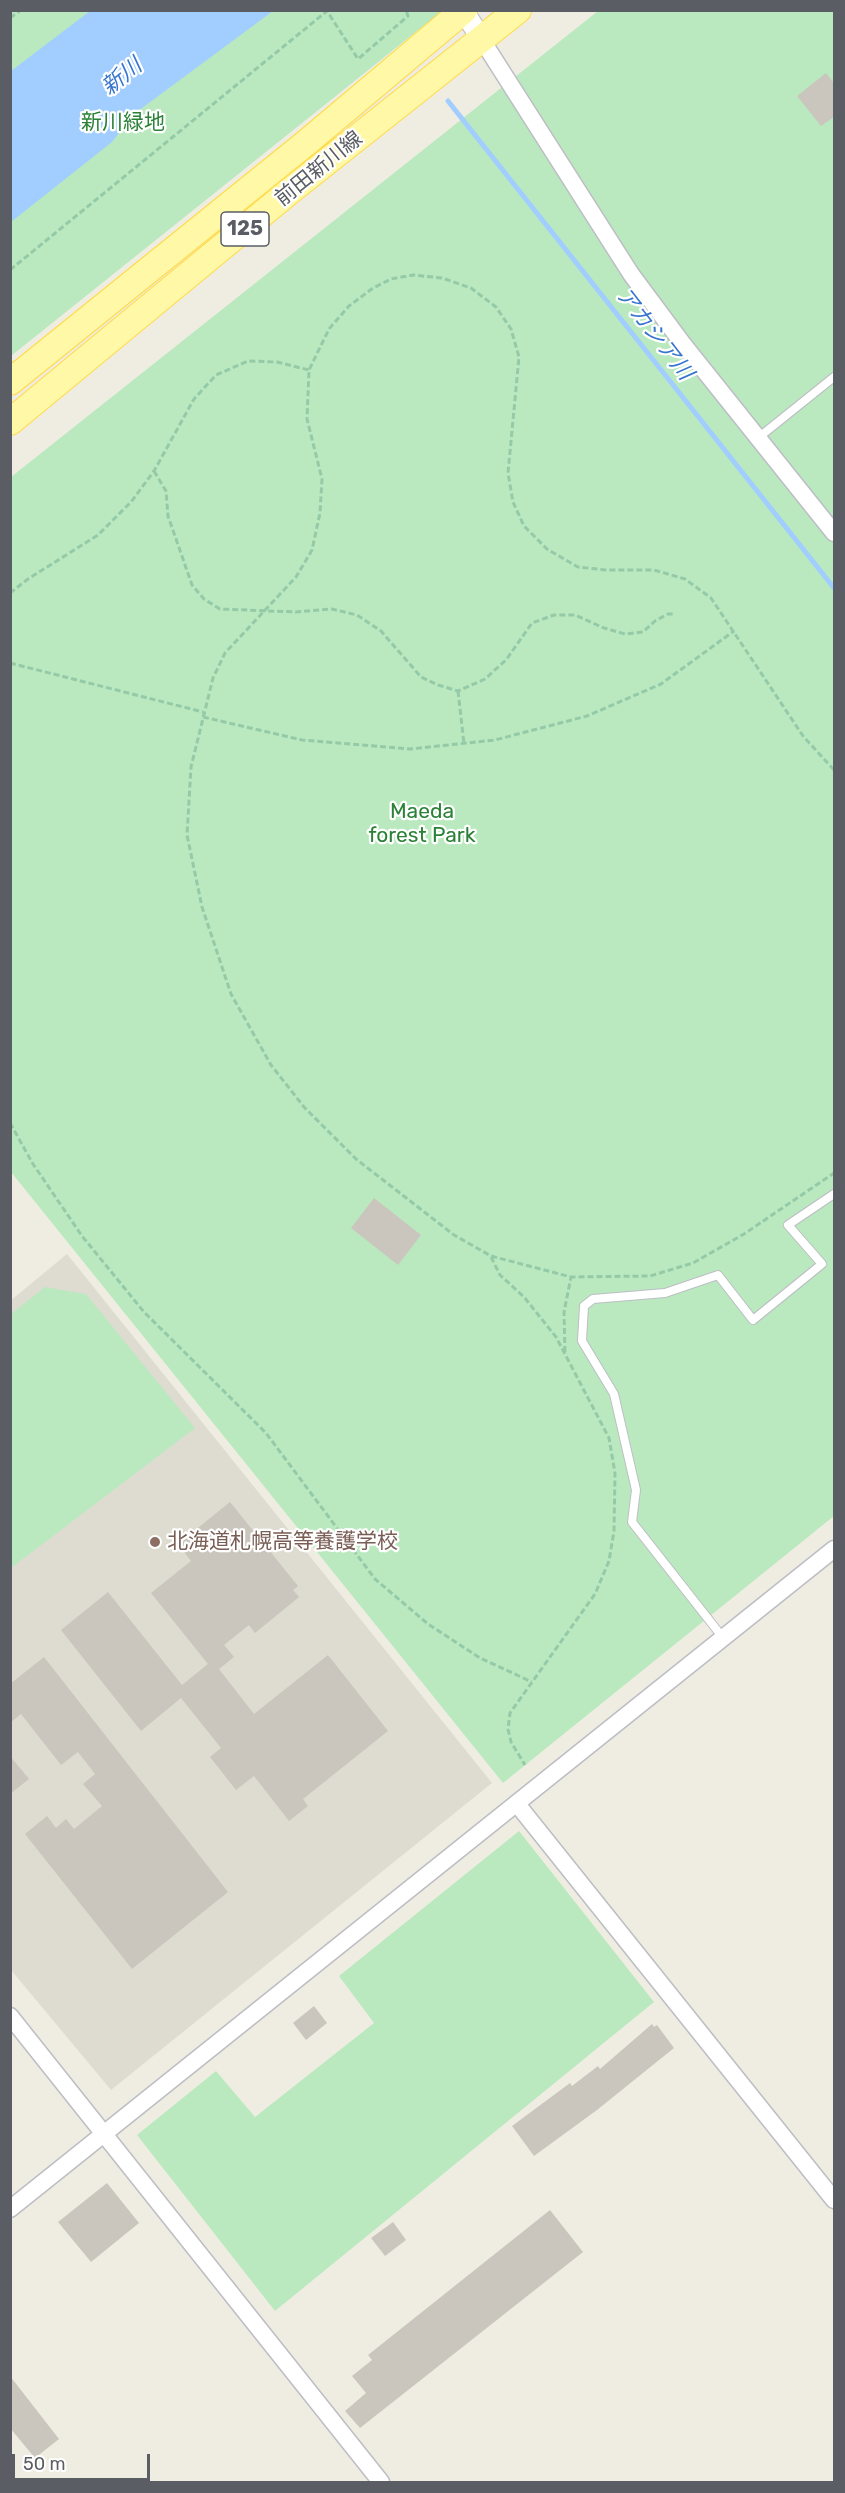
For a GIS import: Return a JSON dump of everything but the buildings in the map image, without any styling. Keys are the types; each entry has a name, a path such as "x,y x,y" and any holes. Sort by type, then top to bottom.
{"main road":[{"name":"前田新川線","path":"10,422 290,192 518,10"},
{"name":"前田新川線","path":"10,382 306,143 463,11"}],"street":[{"path":"463,11 631,274 834,532"},
{"path":"10,2210 834,1549"},
{"path":"518,1804 834,2199"},
{"path":"10,2016 381,2482"}],"lane":[{"path":"758,438 834,377"},
{"path":"724,1639 632,1522 636,1490 614,1394 582,1341 584,1306 592,1299 665,1293 718,1275 753,1320 822,1264 788,1225 834,1194"}],"path":[{"path":"10,18 21,10"},
{"path":"10,270 327,12 358,59 408,16 406,10"},
{"path":"834,770 804,736 711,598 685,579 654,570 606,570 578,567 547,549 524,526 513,502 508,473 519,357 511,329 496,307 471,288 442,278 413,275 391,279 373,288 349,306 329,329 309,370 307,419 322,479 320,513 312,550 301,568 225,653 213,678 192,767 188,835 202,907 231,994 271,1065 304,1107 356,1159 454,1235 491,1256 571,1277 650,1276 693,1263 744,1234 834,1173"},
{"path":"10,593 98,535 131,502 154,471 194,399 216,375 248,362 277,362 309,370"},
{"path":"154,471 166,491 168,516 192,585 204,599 220,609 263,612 332,609 357,615 381,631 421,677 458,690 485,679 506,660 532,623 554,615 575,615 604,628 625,634 643,632 655,621 668,614 675,614"},
{"path":"10,663 302,740 410,749 495,740 587,716 661,684 735,631"},
{"path":"458,690 464,744"},
{"path":"10,1123 33,1164 82,1236 144,1312 266,1433 375,1579 428,1624 480,1658 532,1682"},
{"path":"491,1256 500,1275 524,1297 556,1337 609,1438 615,1473 614,1531 609,1561 595,1594 510,1713 508,1729 511,1742 525,1765"},
{"path":"565,1354 564,1312 571,1277"}],"shaded area":[{"name":"北海道札幌高等養護学校","path":"67,1254 492,1783 111,2090 11,1970 10,1301"}],"green space":[{"name":"新川緑地","path":"11,11 442,11 11,356"},
{"name":"Maeda forest Park","path":"598,11 834,11 834,1516 503,1783 11,1172 11,477"},
{"path":"45,1287 86,1294 195,1428 11,1568 11,1314"},
{"path":"519,1831 654,2002 275,2311 137,2135 216,2071 255,2117 374,2023 339,1976"}],"water":[{"name":"新川","path":"90,11 273,11 134,114 112,142 11,222 11,71"}],"waterway":[{"name":"アカシア川","path":"448,101 834,588"}],"place":[{"name":"北海道札幌高等養護学校","path":"155,1542"}]}
